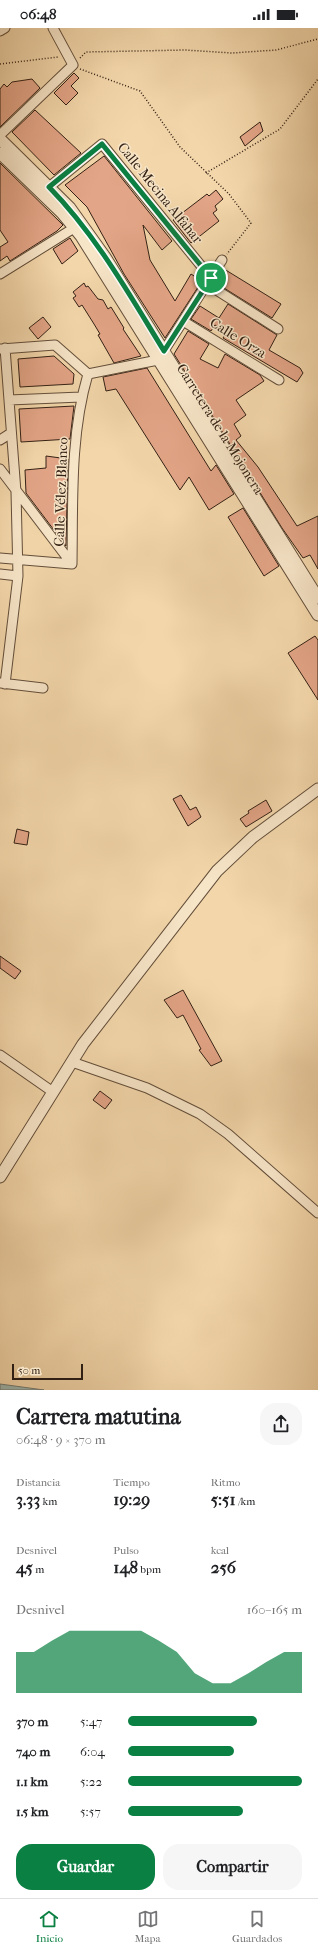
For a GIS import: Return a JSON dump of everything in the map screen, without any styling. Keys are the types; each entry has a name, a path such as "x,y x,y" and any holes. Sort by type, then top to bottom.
{"street":[{"path":"0,31 5,28"},
{"path":"0,135 73,65 53,28"},
{"name":"Carretera de la Mojonera","path":"0,139 70,208 105,257 161,355 318,615"},
{"name":"Calle Mecina Alfahar","path":"49,187 102,144 209,281 278,328"},
{"name":"Carretera de la Mojonera","path":"0,153 62,213 74,228 161,355 318,598"},
{"path":"0,274 74,228"},
{"path":"43,688 3,683 18,576 18,559 12,433 3,348 56,345 88,374 161,355 222,260"},
{"name":"Calle Orza","path":"183,321 279,380"},
{"name":"Calle Vélez Blanco","path":"72,564 73,466 81,397 88,374"},
{"path":"9,400 81,397"},
{"path":"0,440 12,433"},
{"path":"0,469 72,564"},
{"path":"0,558 72,564"},
{"path":"0,574 18,576"},
{"path":"0,1177 83,1044 217,871 253,837 318,789"},
{"path":"0,1055 53,1092"},
{"path":"72,1062 147,1088 200,1114 228,1134 318,1213"}],"path":[{"path":"73,65 86,52 185,50 232,53 276,50 318,39"},
{"path":"0,64 61,57 86,72 140,90 180,147 229,194 251,223 222,260"},
{"path":"206,172 280,130 318,79"}],"water":[{"path":"0,1384 44,1390 0,1390"}],"building":[{"path":"74,73 79,78 71,86 78,93 66,105 54,93"},
{"path":"32,79 40,88 0,127 0,89 4,84 7,87 12,82"},
{"path":"35,110 81,153 54,175 12,132"},
{"path":"260,122 263,131 245,146 240,137"},
{"path":"104,156 172,241 162,250 143,225 150,260 175,301 191,274 202,281 165,338 124,274 87,207 65,185"},
{"path":"0,163 63,225 57,231 10,261 7,256 0,261 0,247 8,242 0,230"},
{"path":"216,190 223,199 215,206 217,210 213,213 219,221 191,243 173,220 207,194 209,196"},
{"path":"70,238 78,251 62,264 53,249"},
{"path":"224,269 281,304 272,318 216,283"},
{"path":"84,283 98,299 103,300 108,309 111,307 124,328 123,329 141,356 114,363 98,335 100,334 94,324 82,305 79,307 73,298 76,296 73,292"},
{"path":"228,304 277,335 269,350 300,368 303,373 297,382 223,338 227,332 215,325 211,331 191,319 200,306 219,318"},
{"path":"43,317 51,327 38,339 29,328"},
{"path":"188,331 209,344 200,359 218,368 225,354 260,375 264,381 236,400 246,415 234,424 241,436 236,440 258,467 297,526 318,516 318,569 310,555 303,558 282,528 174,354"},
{"path":"54,356 74,374 73,384 20,387 18,359"},
{"path":"147,368 211,471 216,465 234,494 209,510 189,477 180,490 116,389 106,391 103,377"},
{"path":"74,406 70,439 21,442 19,409"},
{"path":"46,456 68,459 66,546 26,493 25,470 46,468"},
{"path":"243,508 279,566 264,576 228,517"},
{"path":"315,636 318,640 318,700 288,653"},
{"path":"181,795 190,810 196,807 201,817 188,826 173,799"},
{"path":"266,800 272,811 246,827 240,819 249,813 248,811"},
{"path":"17,829 29,832 27,845 14,843"},
{"path":"0,956 21,971 15,979 0,968"},
{"path":"183,990 222,1061 211,1066 199,1050 201,1049 183,1015 177,1018 164,1000"},
{"path":"100,1091 112,1100 105,1109 93,1100"}],"route":[{"path":"102,144 211,278 164,351 105,257 70,208 49,187 102,144"}]}
